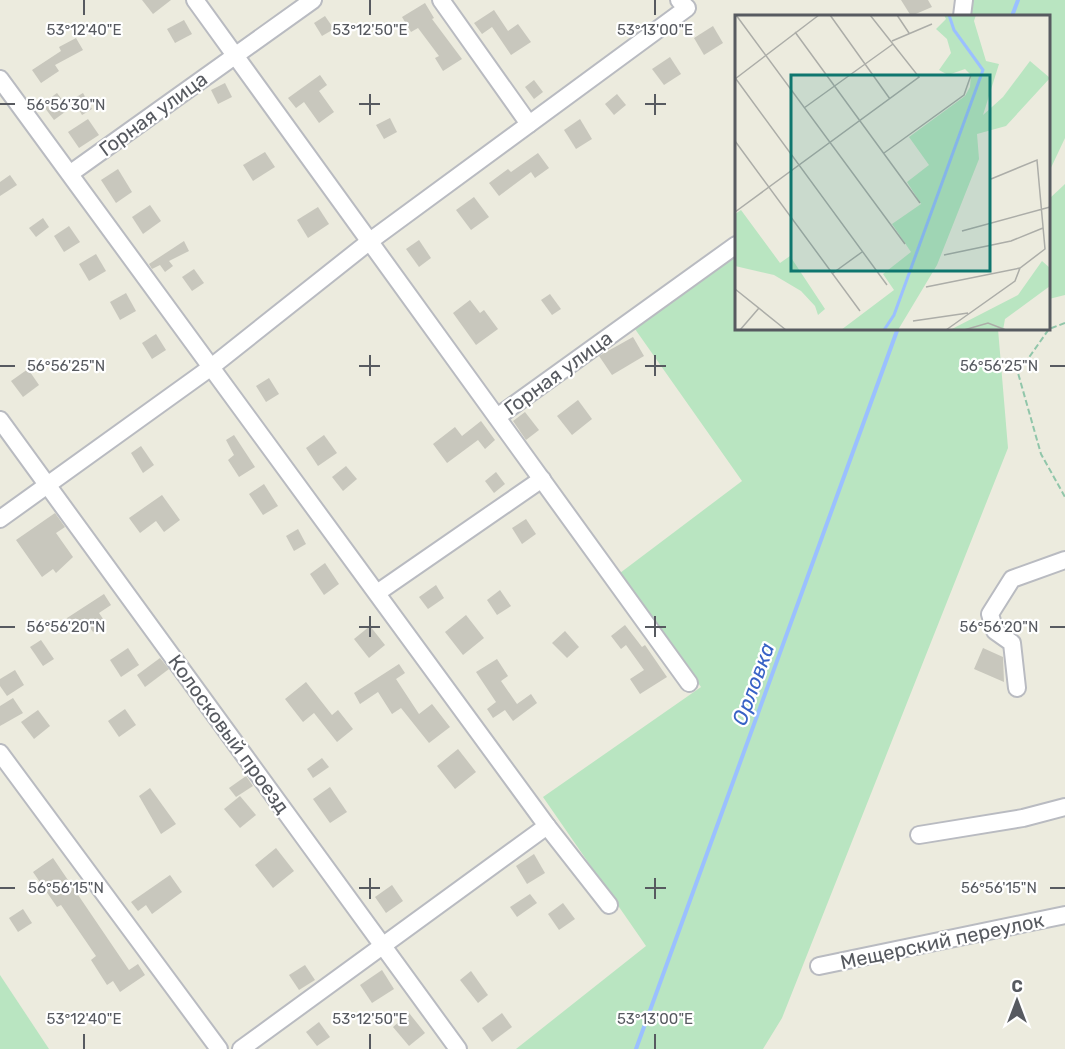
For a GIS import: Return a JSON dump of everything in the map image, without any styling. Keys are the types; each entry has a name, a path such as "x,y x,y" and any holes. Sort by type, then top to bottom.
{"street":[{"name":"Горная улица","path":"195,0 497,417 735,246"},
{"name":"Горная улица","path":"71,173 313,0"},
{"path":"441,0 529,124"},
{"path":"962,15 964,0"},
{"path":"0,519 210,368 370,241 689,3"},
{"path":"0,79 547,826 609,905"},
{"path":"497,417 689,683"},
{"name":"Колосковый проезд","path":"0,420 458,1049"},
{"path":"377,593 542,479"},
{"path":"1017,688 1012,643 995,631 990,614 1012,579 1065,560"},
{"path":"0,753 219,1049"},
{"path":"919,835 1023,818 1065,807"},
{"path":"241,1049 547,826"},
{"name":"Мещерский переулок","path":"819,966 1065,915"}],"path":[{"path":"1050,329 1065,323"},
{"path":"1049,330 1018,373 1041,454 1065,497"}],"green space":[{"path":"965,0 1065,0 1065,138 1050,170 1050,15 964,15"},
{"path":"1065,184 1065,295 1050,299 1050,198"},
{"path":"735,255 735,330 998,330 1008,448 782,1018 763,1049 516,1049 646,946 543,797 701,687 620,573 742,481 635,329"},
{"path":"0,975 49,1049 0,1049"}],"building":[{"path":"142,0 171,0 153,14"},
{"path":"901,0 928,0 932,7 910,15"},
{"path":"425,3 434,18 432,19 462,59 443,71 435,58 439,56 418,28 411,32 402,17"},
{"path":"494,10 508,31 518,24 531,42 511,55 492,27 482,34 474,23"},
{"path":"325,16 334,29 322,36 314,23"},
{"path":"184,20 192,34 175,43 167,29"},
{"path":"713,26 723,43 704,55 694,38"},
{"path":"76,38 83,50 55,65 59,71 41,83 32,70 61,51 59,47"},
{"path":"670,57 681,74 664,85 652,69"},
{"path":"320,75 327,85 319,91 334,112 319,123 304,102 296,108 288,98"},
{"path":"534,80 543,92 534,99 525,87"},
{"path":"225,83 232,97 218,104 211,90"},
{"path":"57,93 69,109 54,120 42,104"},
{"path":"83,93 92,109 82,115 73,99"},
{"path":"617,94 626,105 614,115 605,104"},
{"path":"390,118 397,132 384,139 376,125"},
{"path":"88,119 99,135 79,148 68,132"},
{"path":"580,119 592,139 576,149 564,130"},
{"path":"265,152 275,167 253,181 243,165"},
{"path":"538,153 549,168 535,178 531,172 499,196 489,183 508,169 511,172"},
{"path":"118,169 132,192 116,203 101,180"},
{"path":"10,175 17,185 0,196 0,182"},
{"path":"474,197 489,217 471,230 456,210"},
{"path":"150,205 161,221 143,234 132,217"},
{"path":"318,207 329,224 308,238 297,220"},
{"path":"43,218 49,227 36,237 29,228"},
{"path":"69,226 80,242 64,252 54,236"},
{"path":"419,240 431,258 419,267 406,249"},
{"path":"184,241 189,251 169,261 173,266 165,272 160,265 152,269 149,264"},
{"path":"96,254 106,271 89,281 79,264"},
{"path":"194,269 204,283 192,291 182,277"},
{"path":"126,293 136,311 120,320 110,302"},
{"path":"550,294 561,309 552,315 541,300"},
{"path":"470,300 480,313 484,310 498,329 476,345 453,313"},
{"path":"156,334 166,350 152,359 142,343"},
{"path":"633,337 644,356 612,375 599,356"},
{"path":"28,369 39,385 23,397 11,381"},
{"path":"269,378 279,394 266,402 256,386"},
{"path":"578,400 592,419 572,435 557,416"},
{"path":"525,412 539,430 526,440 513,421"},
{"path":"481,421 495,440 485,449 478,440 447,463 433,444 455,427 462,436"},
{"path":"234,435 255,467 239,477 228,460 234,455 226,440"},
{"path":"324,435 337,453 318,466 306,448"},
{"path":"141,446 154,465 143,473 131,453"},
{"path":"346,466 357,479 343,491 332,477"},
{"path":"496,472 505,484 494,493 485,481"},
{"path":"264,484 278,506 263,515 249,494"},
{"path":"162,495 180,520 164,532 156,521 140,533 129,518"},
{"path":"55,513 65,527 56,533 73,557 56,573 53,569 42,577 16,540"},
{"path":"526,519 536,534 522,544 512,528"},
{"path":"298,529 306,544 294,551 286,536"},
{"path":"325,563 339,584 324,595 310,574"},
{"path":"436,585 444,598 428,609 419,597"},
{"path":"500,590 511,606 497,615 487,600"},
{"path":"104,594 111,605 99,613 106,623 93,632 86,622 74,629 67,618"},
{"path":"466,615 484,638 463,655 445,632"},
{"path":"625,625 642,647 645,645 667,677 640,694 630,679 644,670 626,645 621,649 611,636"},
{"path":"370,626 385,645 369,658 354,639"},
{"path":"565,631 579,647 567,658 552,643"},
{"path":"41,640 54,659 43,666 30,647"},
{"path":"128,648 139,665 121,677 110,660"},
{"path":"983,648 1003,657 1004,682 974,669"},
{"path":"160,658 169,669 145,687 137,675"},
{"path":"497,659 508,676 501,681 517,704 531,694 537,703 513,721 505,710 493,718 487,709 496,702 476,672"},
{"path":"399,664 405,673 396,679 419,714 432,704 450,727 429,743 401,708 392,714 378,692 360,704 354,693"},
{"path":"15,670 24,685 7,696 0,686 0,679"},
{"path":"306,682 332,715 338,710 353,729 337,742 314,713 303,722 285,699"},
{"path":"13,698 23,713 0,726 0,706"},
{"path":"125,709 136,725 119,737 108,721"},
{"path":"38,710 50,726 34,739 21,722"},
{"path":"458,749 476,772 455,789 437,766"},
{"path":"322,758 329,767 313,778 307,769"},
{"path":"246,776 253,786 236,797 229,788"},
{"path":"330,787 347,812 330,823 313,799"},
{"path":"150,788 176,824 161,834 139,796"},
{"path":"240,796 256,815 240,828 224,809"},
{"path":"276,848 294,871 273,888 255,865"},
{"path":"534,854 545,873 527,884 516,866"},
{"path":"53,858 129,970 138,964 145,975 120,992 113,981 107,985 91,960 96,956 61,905 57,907 33,872"},
{"path":"170,875 182,892 152,914 146,905 138,911 131,902"},
{"path":"392,885 403,901 386,913 375,897"},
{"path":"530,894 537,903 517,917 510,907"},
{"path":"563,903 575,919 559,930 548,914"},
{"path":"23,909 32,923 18,932 9,918"},
{"path":"305,965 315,980 299,990 289,975"},
{"path":"382,970 394,989 372,1003 360,985"},
{"path":"471,971 488,995 478,1003 460,980"},
{"path":"409,1013 425,1033 409,1046 393,1027"},
{"path":"502,1013 512,1027 492,1042 482,1028"},
{"path":"319,1022 330,1037 317,1046 306,1032"}],"waterway":[{"name":"Орловка","path":"1012,15 1018,0"},
{"name":"Орловка","path":"636,1049 897,330"}]}
